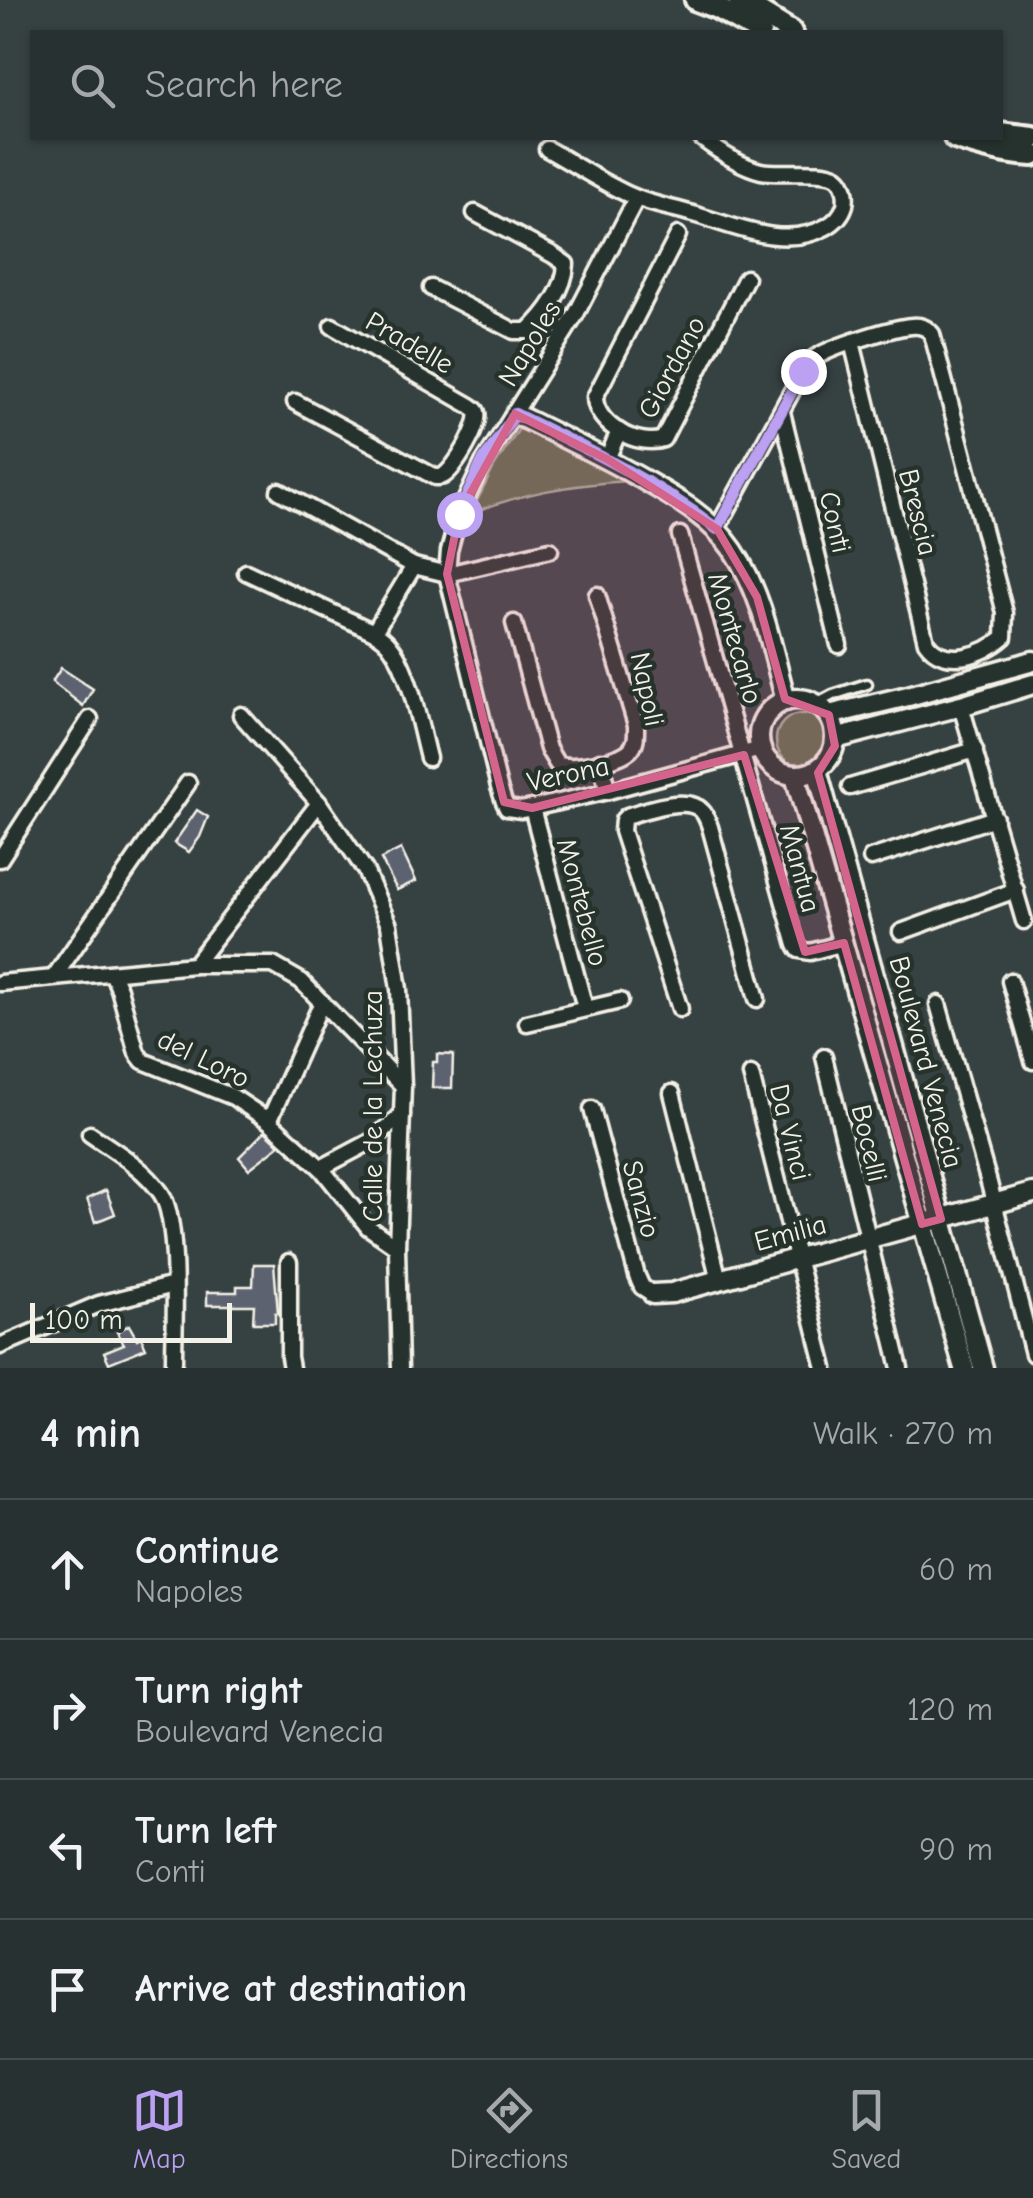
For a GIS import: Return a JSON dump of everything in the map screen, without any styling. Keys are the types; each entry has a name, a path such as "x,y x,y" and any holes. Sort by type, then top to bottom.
{"main road":[{"path":"696,0 756,30"},
{"path":"739,0 788,30"},
{"path":"961,140 986,148 1033,154 1032,138 1003,134"}],"street":[{"path":"547,149 636,199 772,236 815,232 830,226 842,213 844,187 836,177 758,170 704,140"},
{"name":"Napoles","path":"504,802 447,574 449,551 459,514 482,463 575,316 636,199"},
{"path":"431,288 514,331 528,330 552,304 566,264 475,213"},
{"name":"Giordano","path":"678,236 595,397 598,413 607,423 647,442 663,439 746,278"},
{"path":"552,304 575,316"},
{"name":"Pradelle","path":"332,326 471,406 477,418 463,452"},
{"path":"717,529 812,360 852,342 901,327 922,326 932,334 1006,625 1004,637 996,645 972,655 978,677"},
{"name":"Brescia","path":"852,342 926,642 940,656 972,655"},
{"path":"295,402 435,477 446,473 463,452 482,463"},
{"name":"Conti","path":"782,412 840,645"},
{"path":"515,414 607,459 684,504 717,529 734,551 757,598 786,701"},
{"name":"Giordano","path":"607,459 619,430"},
{"path":"279,491 414,566 447,574 550,550"},
{"name":"Montecarlo","path":"680,535 752,752"},
{"path":"374,632 414,566"},
{"path":"246,572 386,640 402,667 428,758"},
{"name":"Napoli","path":"597,596 636,734 630,750 600,761"},
{"path":"514,623 552,758 563,767 600,761 608,791"},
{"path":"823,710 978,677 1033,661"},
{"path":"835,739 1033,684"},
{"path":"802,700 823,710 834,728 835,739 831,756 817,770 795,776 780,772 752,752 767,714 786,701 802,700"},
{"path":"961,706 1024,921"},
{"name":"Calle de la Lechuza","path":"240,715 320,803 365,870 389,925 399,989 403,1086 397,1247 400,1368"},
{"path":"0,858 90,719"},
{"path":"850,787 974,750"},
{"name":"Verona","path":"504,802 514,810 532,808 752,752"},
{"name":"Mantua","path":"752,752 796,945 805,952 844,943"},
{"name":"Boulevard Venecia","path":"817,770 983,1368"},
{"name":"Boulevard Venecia","path":"795,776 964,1368"},
{"path":"650,780 657,808"},
{"path":"54,978 188,783"},
{"path":"194,965 320,803"},
{"path":"680,1009 622,831 627,816 679,804 690,804 702,811 706,819 757,1000"},
{"name":"Montebello","path":"532,808 585,1008"},
{"path":"871,858 995,818"},
{"path":"901,932 1016,890"},
{"path":"0,983 194,965 273,964 301,981 403,1086"},
{"name":"del Loro","path":"112,973 137,1053 143,1061 233,1097 269,1121 320,1168 368,1227 397,1247"},
{"path":"1010,981 1033,1062"},
{"name":"Montebello","path":"527,1022 620,1001"},
{"path":"269,1121 322,1002"},
{"path":"938,1004 1033,1354"},
{"name":"Bocelli","path":"824,1057 900,1368"},
{"name":"Da Vinci","path":"752,1075 825,1368"},
{"path":"672,1093 719,1280"},
{"name":"Sanzio","path":"592,1109 636,1276 642,1287 653,1294"},
{"path":"320,1168 370,1142 402,1115"},
{"path":"90,1134 142,1170 164,1196 171,1225 174,1362"},
{"name":"Emilia","path":"653,1294 672,1293 1033,1193"},
{"path":"290,1262 292,1368"},
{"path":"0,1346 99,1304 174,1285"}],"lane":[{"path":"823,710 833,695 867,684"}],"highlighted area":[{"path":"515,414 607,459 717,529 757,597 785,699 829,715 835,746 818,773 941,1219 922,1224 844,943 805,952 744,755 532,808 504,802 447,574 459,514"}],"green space":[{"path":"521,426 627,481 548,491 471,513"},
{"path":"802,714 820,722 828,740 820,758 802,766 784,758 776,740 784,722"}],"building":[{"path":"61,668 93,689 83,706 52,682"},
{"path":"197,810 208,817 189,852 174,843"},
{"path":"401,849 416,881 397,890 381,859"},
{"path":"437,1054 453,1055 452,1088 432,1088"},
{"path":"265,1131 280,1145 249,1169 239,1157"},
{"path":"106,1190 115,1214 95,1222 87,1199"},
{"path":"254,1264 274,1264 278,1313 275,1323 253,1323 254,1305 207,1305 207,1292 237,1292 237,1286 253,1286"},
{"path":"129,1325 146,1348 109,1363 104,1352 124,1344 117,1332"}],"route":[{"path":"459,514 482,463 515,414 607,459 684,504 717,529 803,371"}]}
